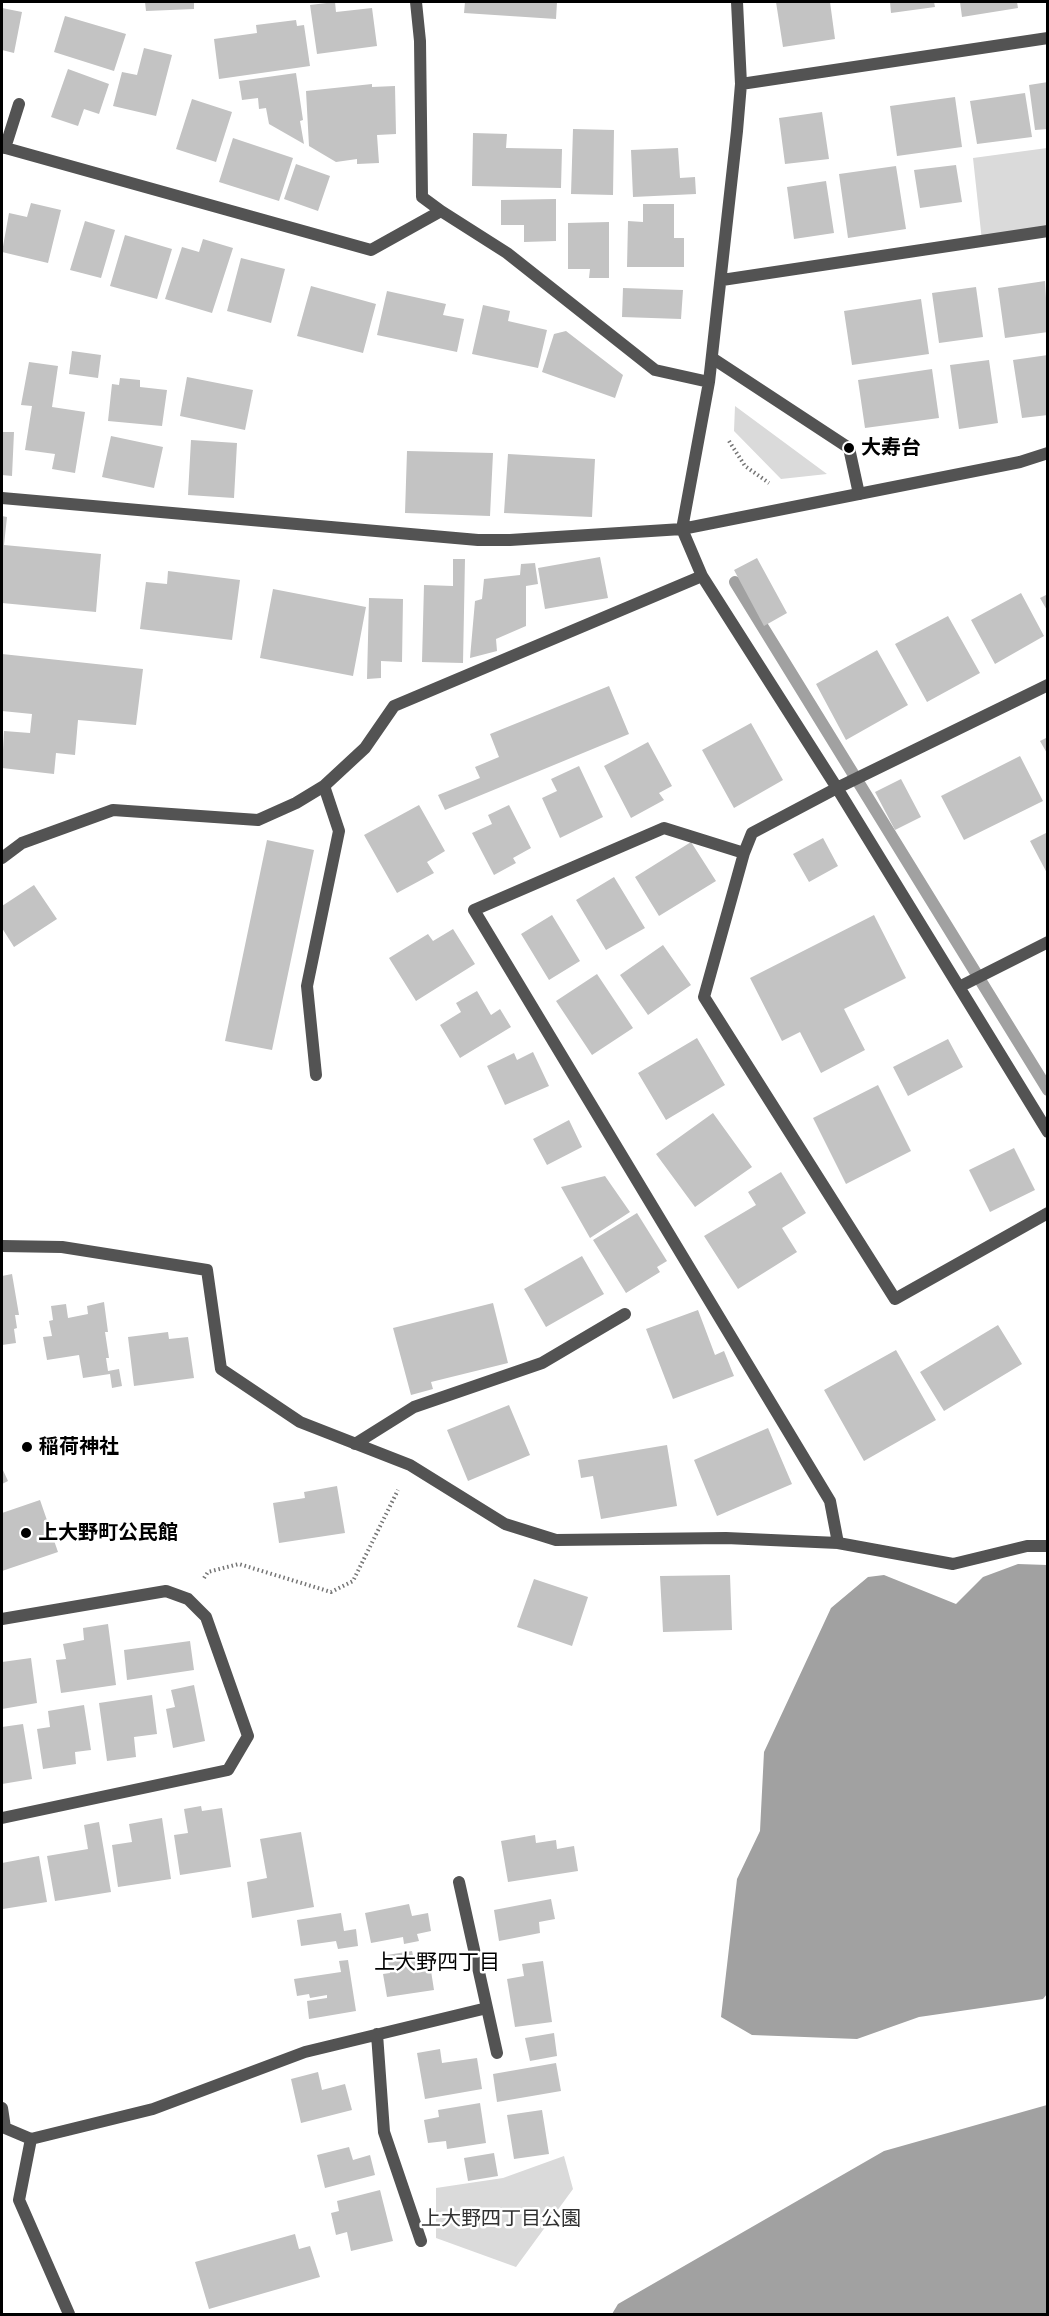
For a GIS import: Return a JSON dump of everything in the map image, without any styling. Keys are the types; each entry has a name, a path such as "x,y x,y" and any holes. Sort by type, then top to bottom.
{"street":[{"path":"416,2 420,41 422,197 507,253 655,370 709,382"},
{"path":"737,2 741,84 722,280 709,382 682,529 702,576 837,789 1047,1132"},
{"path":"741,84 1047,38"},
{"path":"18,104 3,147 371,250 441,211"},
{"path":"722,280 1047,231"},
{"path":"712,358 849,448 859,494"},
{"path":"2,498 478,540 510,540 682,529 1020,462 1047,453"},
{"path":"2,858 22,843 113,810 258,820 296,803 324,786 364,748 394,706 702,576"},
{"path":"1047,685 752,833 744,853 704,997 895,1299 1047,1213"},
{"path":"316,1075 307,986 339,831 324,786"},
{"path":"744,853 664,828 474,910 830,1500 838,1543"},
{"path":"959,987 1047,942"},
{"path":"2,1246 62,1247 207,1270 221,1369 300,1422 410,1465 505,1524 556,1540 726,1538 838,1543 953,1564 1027,1546 1047,1546"},
{"path":"355,1444 414,1407 542,1363 625,1314"},
{"path":"2,1619 166,1591 188,1599 206,1617 248,1736 228,1770 2,1818"},
{"path":"459,1882 497,2053"},
{"path":"2,2108 5,2128 31,2139 153,2109 305,2052 487,2008"},
{"path":"377,2034 384,2132 421,2241"},
{"path":"31,2139 19,2200 69,2314"}],"path":[{"path":"729,441 745,466 770,483"},
{"path":"188,1599 208,1572 239,1564 331,1592 353,1581 410,1465"}],"green space":[{"path":"1047,148 1047,226 982,241 973,158"},
{"path":"735,406 827,474 781,479 734,431"},
{"name":"上大野四丁目公園","path":"564,2156 573,2189 516,2267 436,2238 436,2188 503,2178"}],"shaded area":[{"path":"1018,1564 1047,1565 1047,1994 1043,1999 919,2017 857,2039 752,2035 721,2017 737,1879 760,1831 764,1752 831,1608 868,1577 884,1575 956,1604 983,1577"},
{"path":"1047,2105 1047,2314 612,2314 618,2304 884,2151"}],"building":[{"path":"145,2 194,2 194,9 146,11"},
{"path":"335,2 336,12 372,8 377,46 317,54 310,5"},
{"path":"465,2 557,2 556,19 464,13"},
{"path":"776,2 830,2 835,39 783,47"},
{"path":"890,2 934,2 935,7 891,13"},
{"path":"960,2 1017,2 1018,8 962,17"},
{"path":"2,8 22,12 14,53 2,50"},
{"path":"65,16 126,34 114,71 54,52"},
{"path":"296,20 297,26 304,25 310,66 219,79 214,39 257,33 256,25"},
{"path":"144,48 172,55 156,116 113,106 122,72 137,75"},
{"path":"68,69 109,84 99,114 84,109 78,126 51,117"},
{"path":"296,73 304,144 269,124 266,108 259,109 258,98 242,100 239,81"},
{"path":"1048,82 1048,129 1035,130 1029,85"},
{"path":"372,84 372,87 395,86 396,134 377,135 379,163 357,164 357,159 336,162 309,146 306,91"},
{"path":"1025,93 1032,137 977,144 970,101"},
{"path":"955,97 962,147 897,156 890,106"},
{"path":"192,99 232,112 216,162 176,149"},
{"path":"822,112 829,159 785,164 779,118"},
{"path":"573,129 614,130 613,195 571,194"},
{"path":"473,133 507,134 506,148 562,149 561,188 472,186"},
{"path":"233,138 293,158 279,201 219,182"},
{"path":"678,148 680,178 695,177 696,194 633,197 631,150"},
{"path":"296,164 330,176 318,211 284,199"},
{"path":"956,165 962,202 920,208 914,170"},
{"path":"896,166 906,229 848,238 839,174"},
{"path":"826,181 834,233 794,239 787,187"},
{"path":"556,199 556,241 524,242 524,225 501,225 501,200"},
{"path":"31,203 61,210 48,263 2,252 9,213 27,217"},
{"path":"643,204 674,204 674,238 684,238 684,267 627,267 628,221 643,222"},
{"path":"85,221 115,230 101,278 70,270"},
{"path":"609,222 609,278 589,278 590,269 568,269 568,223"},
{"path":"125,235 172,249 157,299 110,286"},
{"path":"203,239 233,248 212,313 165,299 182,247 199,252"},
{"path":"241,258 285,269 271,323 227,311"},
{"path":"1045,281 1048,332 1005,338 998,288"},
{"path":"311,286 376,304 363,353 297,336"},
{"path":"976,287 983,337 939,343 932,293"},
{"path":"623,288 683,290 681,319 622,317"},
{"path":"387,291 446,304 443,315 464,319 457,352 377,335"},
{"path":"921,299 929,354 852,365 844,311"},
{"path":"483,305 510,311 508,321 547,330 538,368 472,354"},
{"path":"566,331 623,375 615,398 542,372 554,334"},
{"path":"72,351 101,355 98,378 69,374"},
{"path":"1048,355 1048,415 1022,418 1013,360"},
{"path":"989,360 998,423 959,429 950,365"},
{"path":"29,362 58,366 52,407 85,412 75,473 52,469 55,454 25,450 32,406 21,405"},
{"path":"932,369 939,418 865,428 858,380"},
{"path":"187,377 253,390 245,430 180,416"},
{"path":"120,378 140,380 140,387 167,390 162,426 108,421 112,384 119,385"},
{"path":"2,432 14,432 12,476 2,475"},
{"path":"111,436 163,447 154,488 102,477"},
{"path":"191,440 237,443 234,498 188,495"},
{"path":"407,451 493,453 490,516 405,513"},
{"path":"508,454 595,459 592,517 504,513"},
{"path":"2,516 7,517 4,545 101,554 96,612 2,603"},
{"path":"600,557 608,598 545,609 538,568"},
{"path":"757,558 787,613 764,626 734,570"},
{"path":"453,559 465,559 463,663 422,662 424,585 453,586"},
{"path":"535,563 538,584 526,586 526,626 496,639 497,651 470,658 475,601 482,599 484,579 520,575 521,564"},
{"path":"168,571 240,580 232,640 140,629 146,582 167,584"},
{"path":"273,589 366,607 353,676 260,658"},
{"path":"1021,593 1044,636 995,664 971,620"},
{"path":"1048,594 1048,612 1040,598"},
{"path":"369,598 403,599 402,662 381,661 381,678 367,679"},
{"path":"948,616 980,673 927,702 895,644"},
{"path":"877,650 908,705 846,740 816,684"},
{"path":"2,654 143,669 136,725 78,720 75,755 56,753 54,774 2,768 4,731 30,733 32,714 2,711"},
{"path":"609,686 629,734 445,810 438,795 480,778 475,767 499,757 490,734"},
{"path":"751,723 783,780 734,808 702,750"},
{"path":"1048,737 1048,755 1040,741"},
{"path":"648,742 672,786 659,793 664,800 631,818 604,766"},
{"path":"1020,756 1043,801 964,840 941,796"},
{"path":"579,766 603,817 560,838 542,798 557,791 551,779"},
{"path":"901,779 921,817 895,830 875,792"},
{"path":"419,805 445,851 427,862 434,873 397,893 364,835"},
{"path":"509,805 531,848 513,858 516,863 494,875 472,833 492,824 488,815"},
{"path":"1048,832 1048,875 1030,841"},
{"path":"823,838 838,866 809,882 793,854"},
{"path":"267,840 314,850 272,1050 225,1041"},
{"path":"691,842 716,881 659,916 635,877"},
{"path":"614,877 645,928 606,950 576,900"},
{"path":"34,885 57,919 14,947 2,928 2,906"},
{"path":"552,915 580,961 549,980 521,934"},
{"path":"874,915 906,978 844,1009 865,1050 821,1073 800,1032 782,1041 750,978"},
{"path":"453,929 475,964 416,1001 389,958 428,934 433,941"},
{"path":"663,945 691,985 648,1015 620,975"},
{"path":"597,974 633,1028 592,1055 556,1001"},
{"path":"477,991 491,1015 500,1009 511,1027 460,1058 440,1025 461,1012 456,1003"},
{"path":"697,1038 725,1085 666,1120 638,1073"},
{"path":"948,1039 963,1067 908,1096 893,1067"},
{"path":"533,1052 549,1086 505,1105 487,1066 514,1053 517,1060"},
{"path":"878,1085 911,1151 846,1184 813,1118"},
{"path":"713,1113 752,1167 695,1207 656,1154"},
{"path":"569,1120 582,1147 547,1165 533,1139"},
{"path":"1014,1148 1035,1190 990,1212 969,1170"},
{"path":"781,1172 806,1213 782,1228 797,1252 738,1289 704,1236 756,1205 748,1192"},
{"path":"605,1176 630,1212 590,1238 561,1187"},
{"path":"637,1213 667,1261 657,1267 660,1272 626,1293 593,1240"},
{"path":"582,1256 604,1294 546,1327 524,1289"},
{"path":"12,1274 19,1315 15,1315 16,1343 2,1345 2,1276"},
{"path":"104,1302 108,1332 105,1332 109,1358 106,1358 108,1371 119,1369 122,1386 112,1388 110,1374 83,1378 79,1355 47,1360 43,1337 52,1336 49,1321 53,1320 51,1306 66,1304 68,1318 88,1314 87,1306"},
{"path":"493,1303 508,1363 431,1382 433,1389 411,1395 393,1328"},
{"path":"698,1310 715,1355 724,1351 734,1376 673,1399 646,1329"},
{"path":"998,1325 1022,1364 944,1411 920,1372"},
{"path":"168,1332 169,1339 188,1337 194,1378 134,1386 128,1337"},
{"path":"896,1350 936,1420 864,1461 824,1390"},
{"path":"509,1405 530,1455 468,1481 447,1430"},
{"path":"768,1428 792,1484 717,1516 694,1460"},
{"path":"667,1445 677,1506 601,1519 593,1476 581,1478 578,1460"},
{"path":"2,1468 8,1481 2,1484"},
{"path":"337,1486 345,1533 279,1543 273,1503 305,1498 304,1492"},
{"name":"上大野町公民館","path":"40,1500 58,1552 2,1571 2,1513"},
{"path":"730,1575 732,1630 663,1632 660,1576"},
{"path":"534,1579 588,1597 572,1646 517,1627"},
{"path":"108,1624 116,1685 61,1693 56,1660 66,1659 63,1644 84,1640 83,1628"},
{"path":"190,1641 194,1670 127,1680 124,1650"},
{"path":"31,1658 37,1703 2,1709 2,1662"},
{"path":"194,1685 205,1741 173,1748 166,1709 175,1707 171,1690"},
{"path":"152,1695 157,1734 134,1737 136,1757 107,1761 99,1703"},
{"path":"84,1705 91,1750 75,1752 76,1764 43,1769 37,1729 50,1727 48,1711"},
{"path":"23,1724 32,1779 2,1784 2,1727"},
{"path":"201,1806 202,1811 222,1808 231,1867 180,1875 174,1835 188,1833 184,1809"},
{"path":"162,1818 171,1879 118,1887 112,1845 132,1842 129,1824"},
{"path":"99,1822 111,1892 55,1901 47,1856 88,1849 84,1825"},
{"path":"301,1832 314,1907 252,1918 247,1882 267,1878 260,1839"},
{"path":"535,1835 536,1843 556,1840 557,1849 574,1846 578,1871 508,1882 501,1841"},
{"path":"39,1856 47,1902 3,1909 2,1863"},
{"path":"551,1899 555,1919 539,1922 540,1933 499,1941 494,1910"},
{"path":"409,1904 412,1916 428,1913 431,1931 417,1934 419,1941 404,1944 403,1937 371,1943 365,1913"},
{"path":"341,1913 344,1931 356,1929 358,1946 338,1949 336,1941 301,1946 297,1920"},
{"path":"412,1951 414,1960 429,1958 434,1990 387,1997 383,1974 390,1973 387,1955"},
{"path":"348,1960 356,2011 309,2019 307,2001 327,1998 327,1995 310,1998 309,1994 297,1996 294,1979 341,1972 339,1961"},
{"path":"543,1961 552,2022 515,2027 507,1979 524,1976 522,1964"},
{"path":"554,2033 557,2056 530,2061 525,2038"},
{"path":"440,2049 442,2063 477,2058 482,2089 425,2099 417,2053"},
{"path":"556,2063 561,2091 497,2102 493,2074"},
{"path":"318,2072 322,2090 345,2084 352,2110 301,2123 291,2079"},
{"path":"480,2103 486,2143 447,2149 446,2141 428,2143 424,2120 439,2117 438,2110"},
{"path":"542,2110 549,2154 514,2159 507,2115"},
{"path":"349,2147 353,2160 370,2155 375,2175 325,2188 317,2155"},
{"path":"494,2153 498,2176 468,2181 464,2158"},
{"path":"380,2190 393,2241 351,2251 347,2232 336,2235 331,2213 339,2211 337,2201"},
{"path":"295,2234 299,2249 310,2246 320,2277 209,2309 195,2262"}],"waterway":[{"path":"735,582 1048,1090"}],"place":[{"name":"大寿台","path":"849,448"},
{"name":"稲荷神社","path":"27,1447"},
{"name":"上大野町公民館","path":"26,1533"}],"district":[{"name":"上大野四丁目","path":"437,1963"}]}
